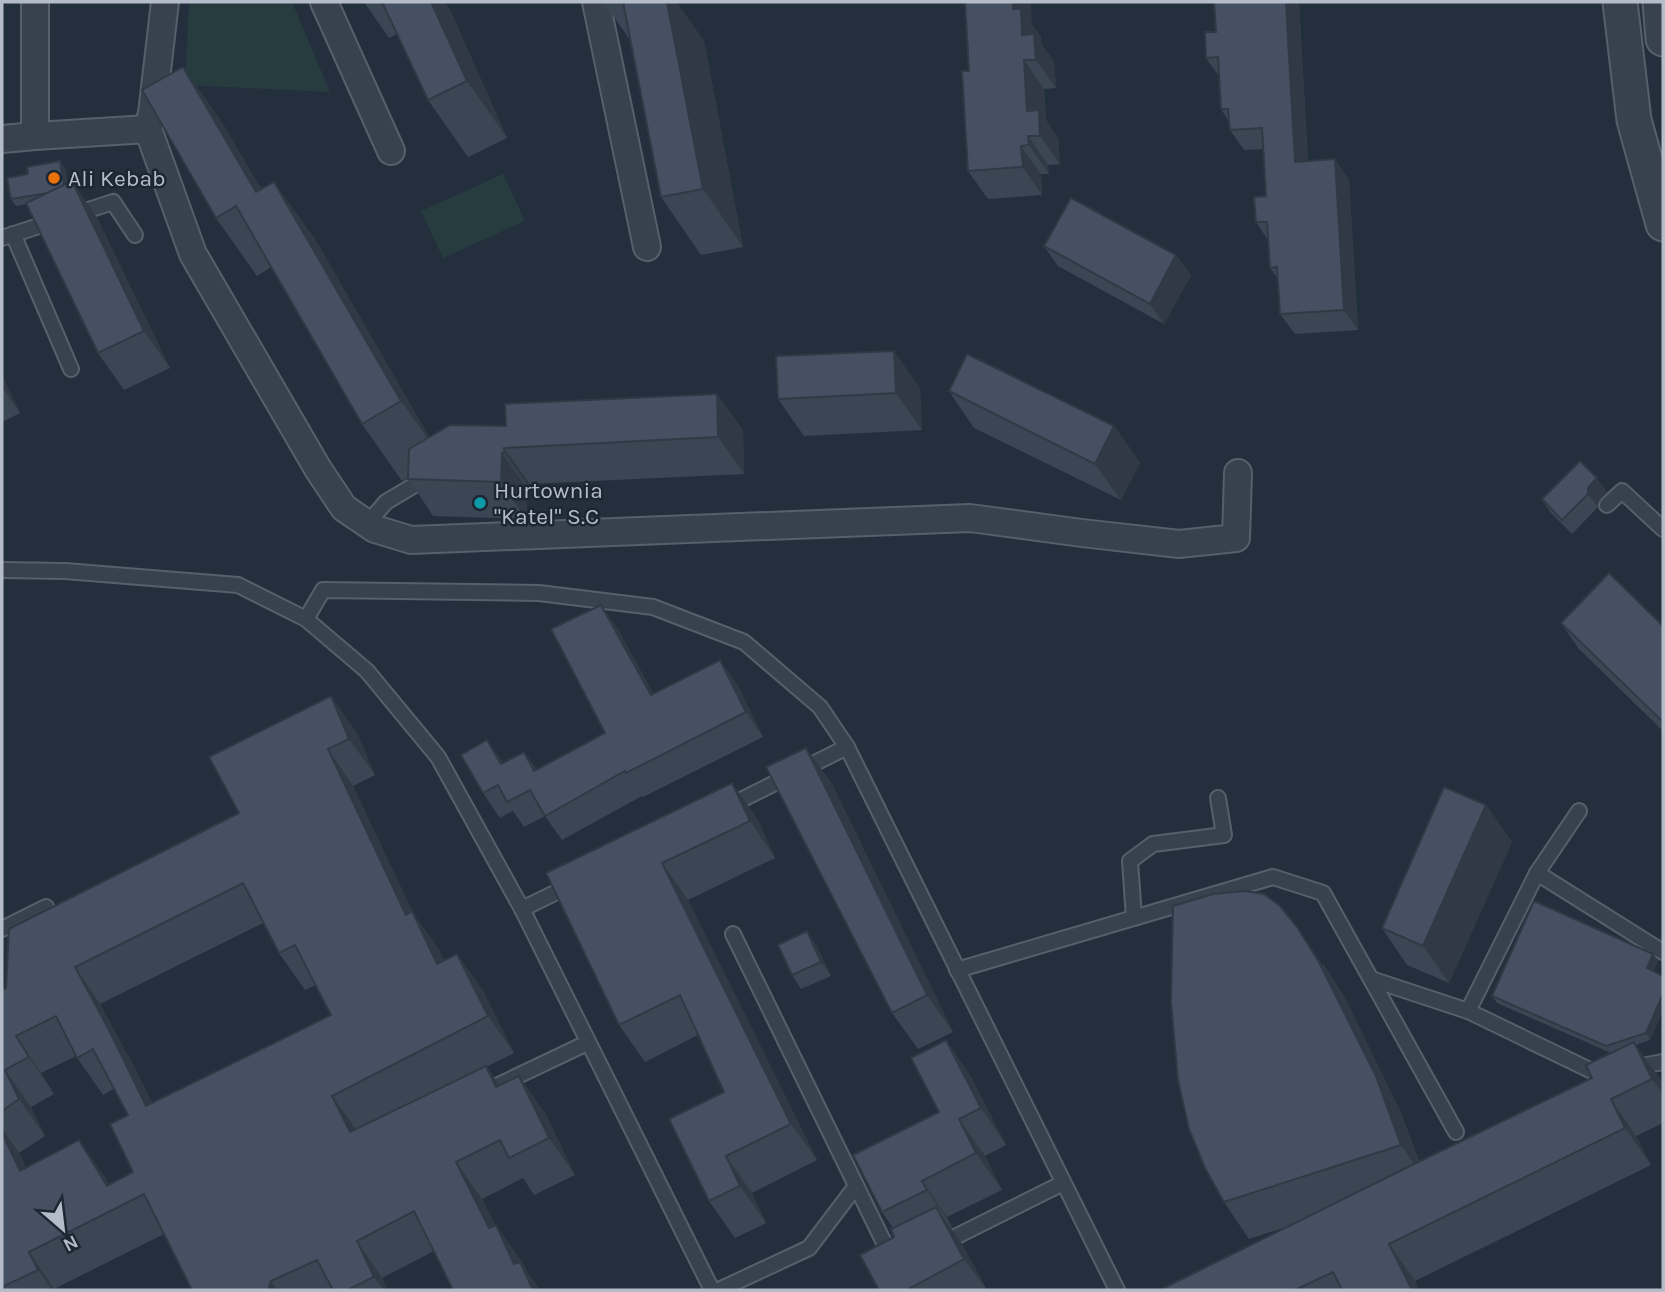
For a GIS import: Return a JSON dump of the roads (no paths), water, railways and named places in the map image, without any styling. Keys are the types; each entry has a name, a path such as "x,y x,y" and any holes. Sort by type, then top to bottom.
{"street":[{"path":"35,2 35,136"},
{"path":"165,2 148,129 193,254 318,469 344,508 374,529 411,540 970,518 1179,544 1236,538 1238,473"},
{"path":"324,2 391,151"},
{"path":"596,2 647,247"},
{"path":"1620,2 1634,120 1663,224"},
{"path":"1660,2 1663,39"},
{"path":"2,139 148,129"}],"lane":[{"path":"71,369 8,236 113,202 135,235"},
{"path":"367,524 386,502 441,470"},
{"path":"1606,505 1622,491 1663,529"},
{"path":"2,570 65,571 238,584 306,619 367,671 438,757 522,909 712,1290"},
{"path":"306,619 323,590 539,593 653,607 744,642 820,707 847,747 1117,1290"},
{"path":"710,816 847,747"},
{"path":"1134,918 1130,861 1153,844 1224,835 1218,798"},
{"path":"1468,1011 1537,873 1579,811"},
{"path":"1537,873 1663,952"},
{"path":"957,970 1273,877 1323,893 1456,1132"},
{"path":"522,909 585,878"},
{"path":"2,929 46,907"},
{"path":"733,934 895,1266 907,1260"},
{"path":"1371,979 1468,1011 1598,1074 1663,1062"},
{"path":"474,1098 587,1043"},
{"path":"931,1248 1063,1183"},
{"path":"719,1290 809,1248 856,1186"}],"place":[{"name":"Ali Kebab","path":"54,178"},
{"name":"Hurtownia \"Katel\" S.C","path":"480,503"}]}
